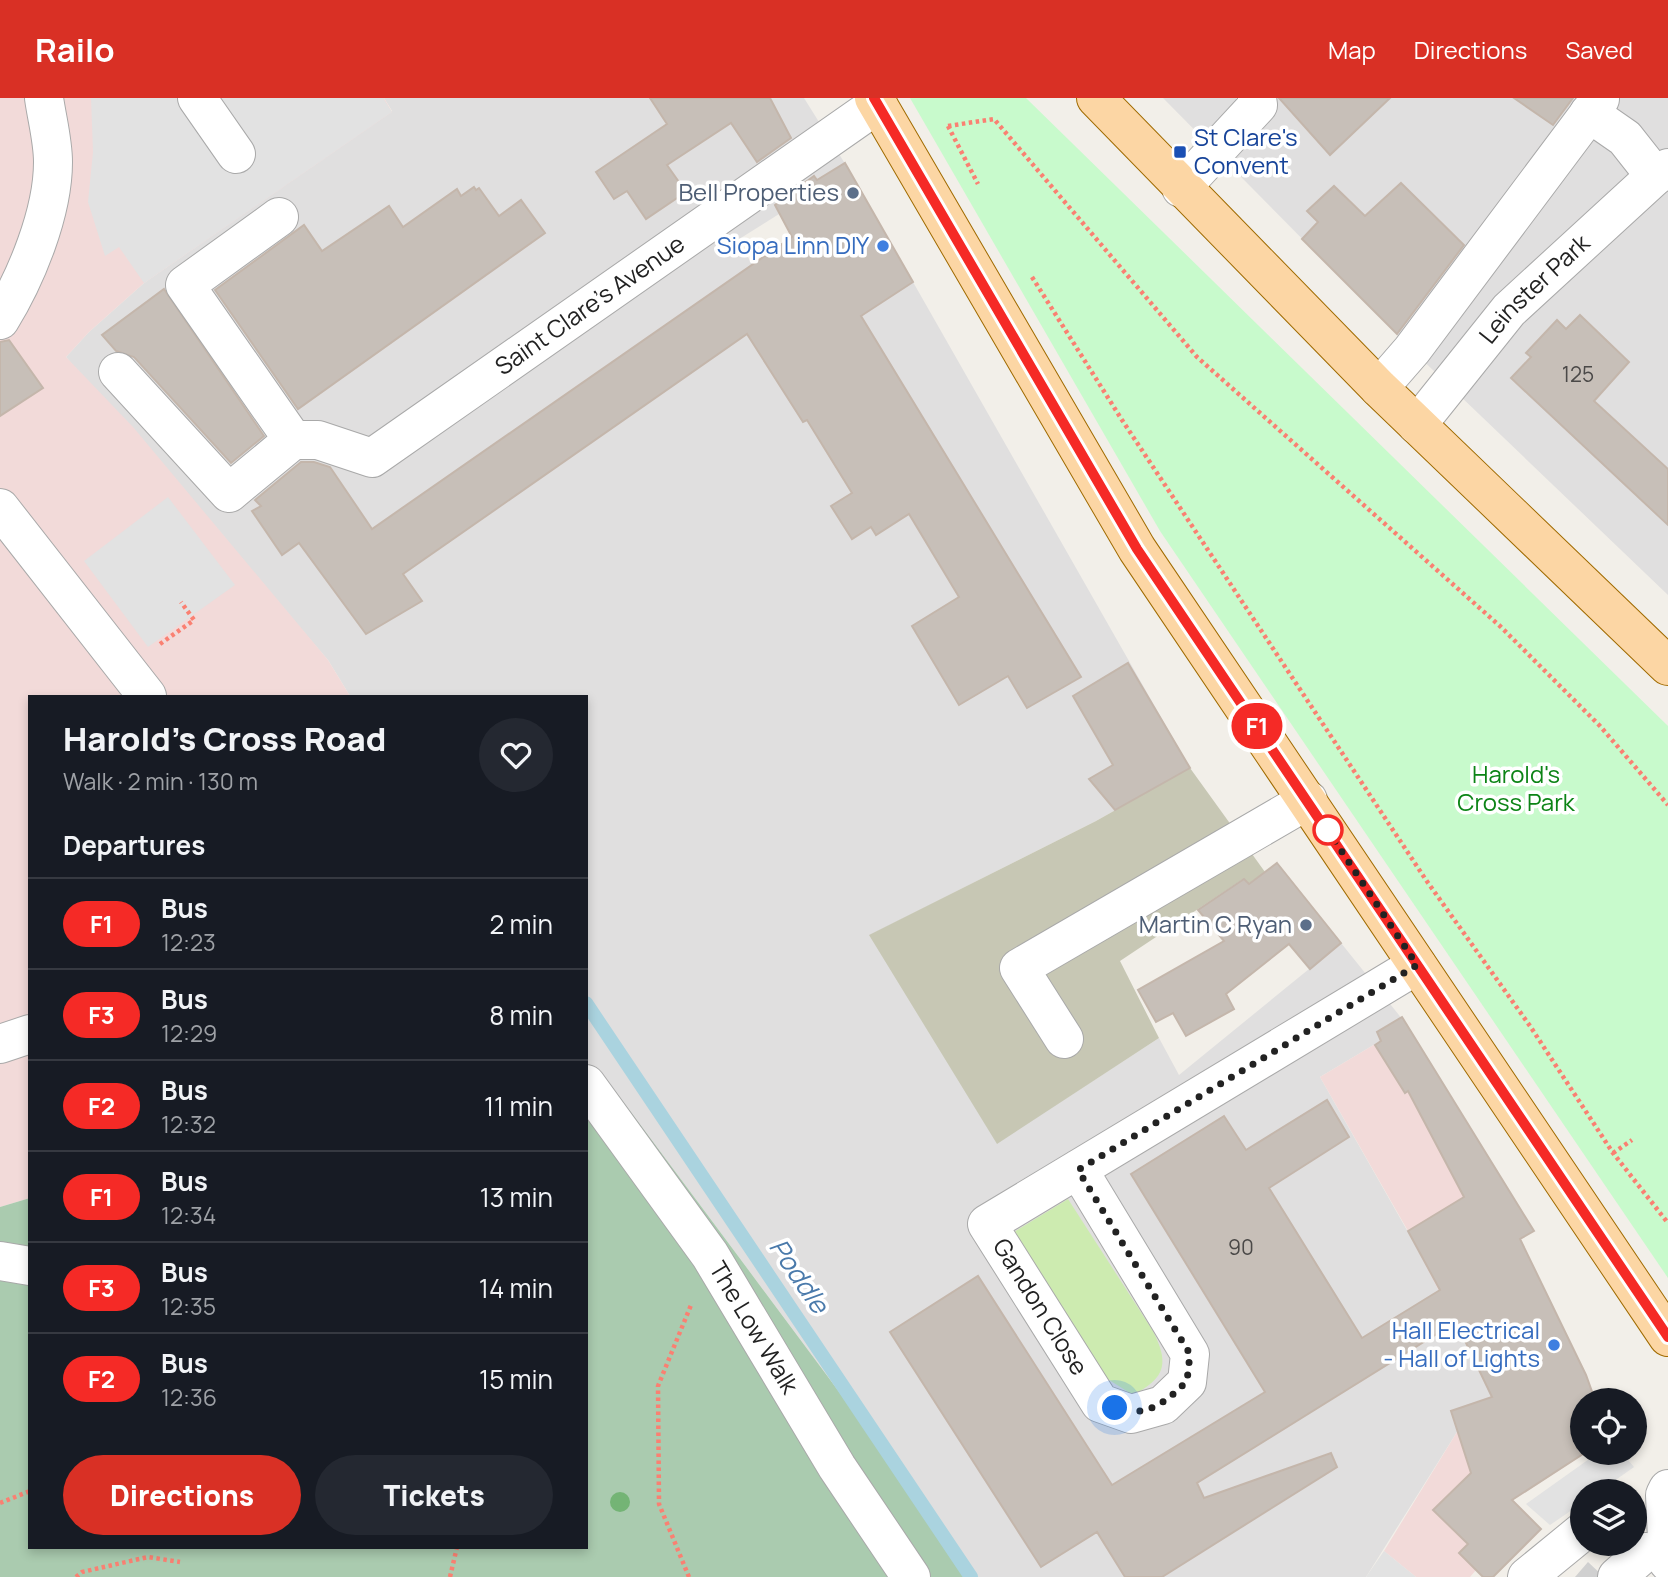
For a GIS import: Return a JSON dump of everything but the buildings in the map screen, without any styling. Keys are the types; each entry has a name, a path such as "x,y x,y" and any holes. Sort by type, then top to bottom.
{"main road":[{"path":"876,101 1137,549 1668,1337"},
{"path":"1107,102 1181,188 1379,388 1668,666"}],"street":[{"path":"0,320 18,292 40,236 53,163 44,98"},
{"path":"197,98 236,154"},
{"path":"1181,188 1258,105 1257,98"},
{"name":"Saint Clare's Avenue","path":"293,440 318,440 372,458 876,101"},
{"path":"1379,388 1412,351 1595,106 1661,172"},
{"name":"Leinster Park","path":"1417,425 1509,310 1661,172"},
{"path":"118,372 229,492 293,440 185,285 279,218"},
{"path":"0,508 136,682"},
{"path":"1064,1039 1019,968 1308,800"},
{"name":"Gandon Close","path":"1078,1170 1190,1354 1187,1381 1163,1405 1131,1414 1100,1403 987,1224 1417,965"},
{"path":"0,1044 28,1035"},
{"name":"The Low Walk","path":"588,1087 710,1255 837,1467 911,1577"},
{"path":"0,1261 28,1266"},
{"path":"1617,1577 1644,1552 1667,1558 1656,1494"},
{"path":"1527,1577 1570,1542"}],"path":[{"path":"901,145 928,130 994,119 1197,357 1502,626 1600,726 1668,805"},
{"path":"948,126 979,186"},
{"path":"1026,268 1269,645 1426,880 1530,1026 1613,1153 1668,1223"},
{"path":"136,682 194,620 181,602"},
{"path":"1613,1153 1632,1140"},
{"path":"689,1577 659,1504 658,1386 710,1255"},
{"path":"0,1503 28,1492"},
{"path":"450,1577 457,1549"},
{"path":"76,1577 82,1572 148,1558 180,1562"}],"shaded area":[{"path":"0,98 384,98 392,112 144,283 89,332 66,357 133,427 328,660 349,695 28,695 28,1199 0,1207"},
{"path":"91,98 383,98 392,112 144,283 119,247 105,256 88,202 93,152"},
{"path":"384,98 804,98 849,170 736,241 813,347 913,282 1190,768 1096,821 870,935 997,1143 1159,1038 1179,1075 1341,943 1407,1025 1320,1077 1433,1276 1493,1396 1457,1432 1366,1577 977,1577 607,1080 588,1066 588,695 349,695 328,660 66,357 89,332 144,283 392,111"},
{"path":"1163,98 1668,98 1668,595 1412,350"},
{"path":"168,497 235,585 148,647 84,561"},
{"path":"1190,768 1265,872 1248,884 1243,879 1120,961 1159,1038 997,1144 869,935 1096,821"},
{"path":"1407,1025 1534,1231 1520,1240 1591,1388 1570,1388 1570,1463 1513,1500 1541,1529 1493,1577 1483,1577 1476,1570 1470,1577 1416,1577 1384,1551 1457,1432 1451,1411 1493,1396 1408,1231 1320,1077"},
{"path":"1581,1465 1634,1467 1617,1479 1570,1479 1570,1511 1550,1525 1526,1504"},
{"path":"1384,1551 1416,1577 1366,1577"},
{"path":"1588,1562 1604,1577 1575,1577"}],"green space":[{"name":"Harold's Cross Park","path":"910,98 1026,98 1668,726 1668,1278 1160,531"},
{"path":"588,1066 607,1080 977,1577 0,1577 0,1207 28,1199 28,1549 588,1549"},
{"path":"1068,1199 1158,1342 1162,1361 1158,1376 1133,1395 1106,1378 1009,1235"}],"waterway":[{"name":"Poddle","path":"588,1006 971,1577"}],"bus line":[{"name":"F1","path":"874,98 1137,549 1668,1337"}],"place":[{"name":"St Clare's Convent","path":"1180,152"},
{"name":"Bell Properties","path":"853,193"},
{"name":"Siopa Linn DIY","path":"883,246"},
{"name":"Martin C Ryan","path":"1306,925"},
{"name":"Hall Electrical - Hall of Lights","path":"1554,1345"}],"route":[{"path":"1115,1408 1131,1414 1163,1405 1187,1381 1190,1354 1078,1170 1417,965 1323,823 1328,830"}]}
